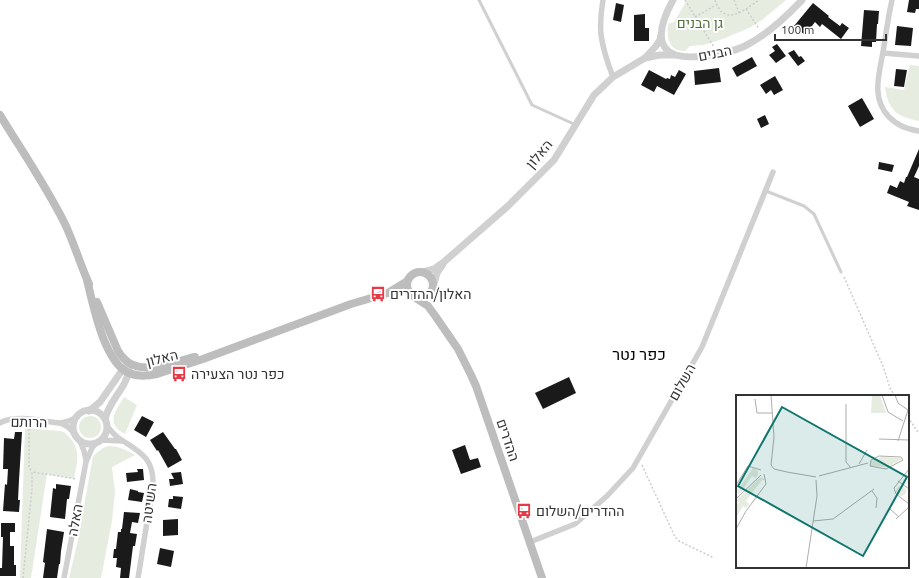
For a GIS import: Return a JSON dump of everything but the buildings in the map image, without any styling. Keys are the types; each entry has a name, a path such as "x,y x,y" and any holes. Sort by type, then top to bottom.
{"main road":[{"name":"האלון","path":"0,115 58,211 74,245 87,280 105,343 118,366 126,371 142,376 157,374 190,364 351,304 388,293 406,282"},
{"path":"423,272 432,280 433,289 426,297 417,299 407,290 406,282 411,275 423,272"},
{"name":"האלון","path":"87,280 104,316 120,356 130,364 137,367 150,368 231,348"},
{"name":"ההדרים","path":"433,289 433,305 436,316"},
{"name":"האלון","path":"388,293 410,294"},
{"name":"ההדרים","path":"417,299 428,306 436,316 458,349 476,386 542,578"}],"street":[{"path":"603,0 601,12 601,34 613,77"},
{"path":"673,0 665,16 661,35 667,51 674,55"},
{"name":"הבנים","path":"674,55 695,57 719,54 744,46 770,30 787,16 802,0"},
{"path":"892,0 882,53 878,98 884,111 896,123 909,130 919,131"},
{"name":"האלון","path":"423,272 434,269 445,261 508,206 554,160 594,95 613,77 644,58 656,46 661,35"},
{"path":"882,53 919,56"},
{"name":"האלון","path":"644,58 660,55 674,55"},
{"name":"השלום","path":"530,542 575,524 607,496 633,468 702,347 773,172"},
{"name":"האלון","path":"433,289 437,273 445,261"},
{"path":"89,411 100,402 130,364"},
{"path":"106,422 102,415 98,412 83,412 74,424 74,433 80,441 88,444 98,442 106,433 106,422 110,406 127,379 126,371"},
{"name":"הרותם","path":"0,423 17,418 59,423 77,418"},
{"name":"השיטה","path":"106,422 116,436 145,456 152,471 153,478 138,578"},
{"name":"הרותם","path":"59,423 68,427 74,433"},
{"name":"האלה","path":"80,441 84,450 86,462"},
{"name":"השיטה","path":"98,442 123,441"},
{"name":"האלה","path":"64,578 86,462 92,448 98,442"}],"lane":[{"path":"479,0 532,105 576,125"},
{"path":"766,191 804,206 814,214 841,272"}],"path":[{"path":"684,0 719,54"},
{"path":"715,0 716,5 720,10 724,13 733,15 746,9 759,0"},
{"path":"734,0 739,13"},
{"path":"695,17 716,5"},
{"path":"746,9 763,35"},
{"path":"841,272 883,366 890,388 894,395"},
{"path":"909,418 919,431"},
{"path":"23,578 32,489 32,472 29,467 29,420"},
{"path":"639,457 676,537 679,541 714,558"},
{"path":"32,472 83,480"}],"green space":[{"name":"גן הבנים","path":"687,0 786,0 762,20 749,28 704,45 690,46 685,51 675,49 672,46 668,38 668,24 674,22"},
{"path":"910,65 919,66 919,121 899,115 891,107 886,95 885,87 904,90"},
{"path":"124,397 137,405 125,434 118,429 114,421 115,412"},
{"path":"90,416 98,419 101,427 98,435 90,438 82,435 79,427 82,419"},
{"path":"25,428 63,432 74,443 77,453 74,479 47,474 31,578 20,578"},
{"path":"108,446 129,451 135,455 112,467 115,492 112,521 101,578 69,578 78,540 93,456"}],"place":[{"name":"האלון/ההדרים","path":"378,294"},
{"name":"כפר נטר הצעירה","path":"179,374"},
{"name":"ההדרים/השלום","path":"524,511"}],"district":[{"name":"כפר נטר","path":"639,354"}]}
